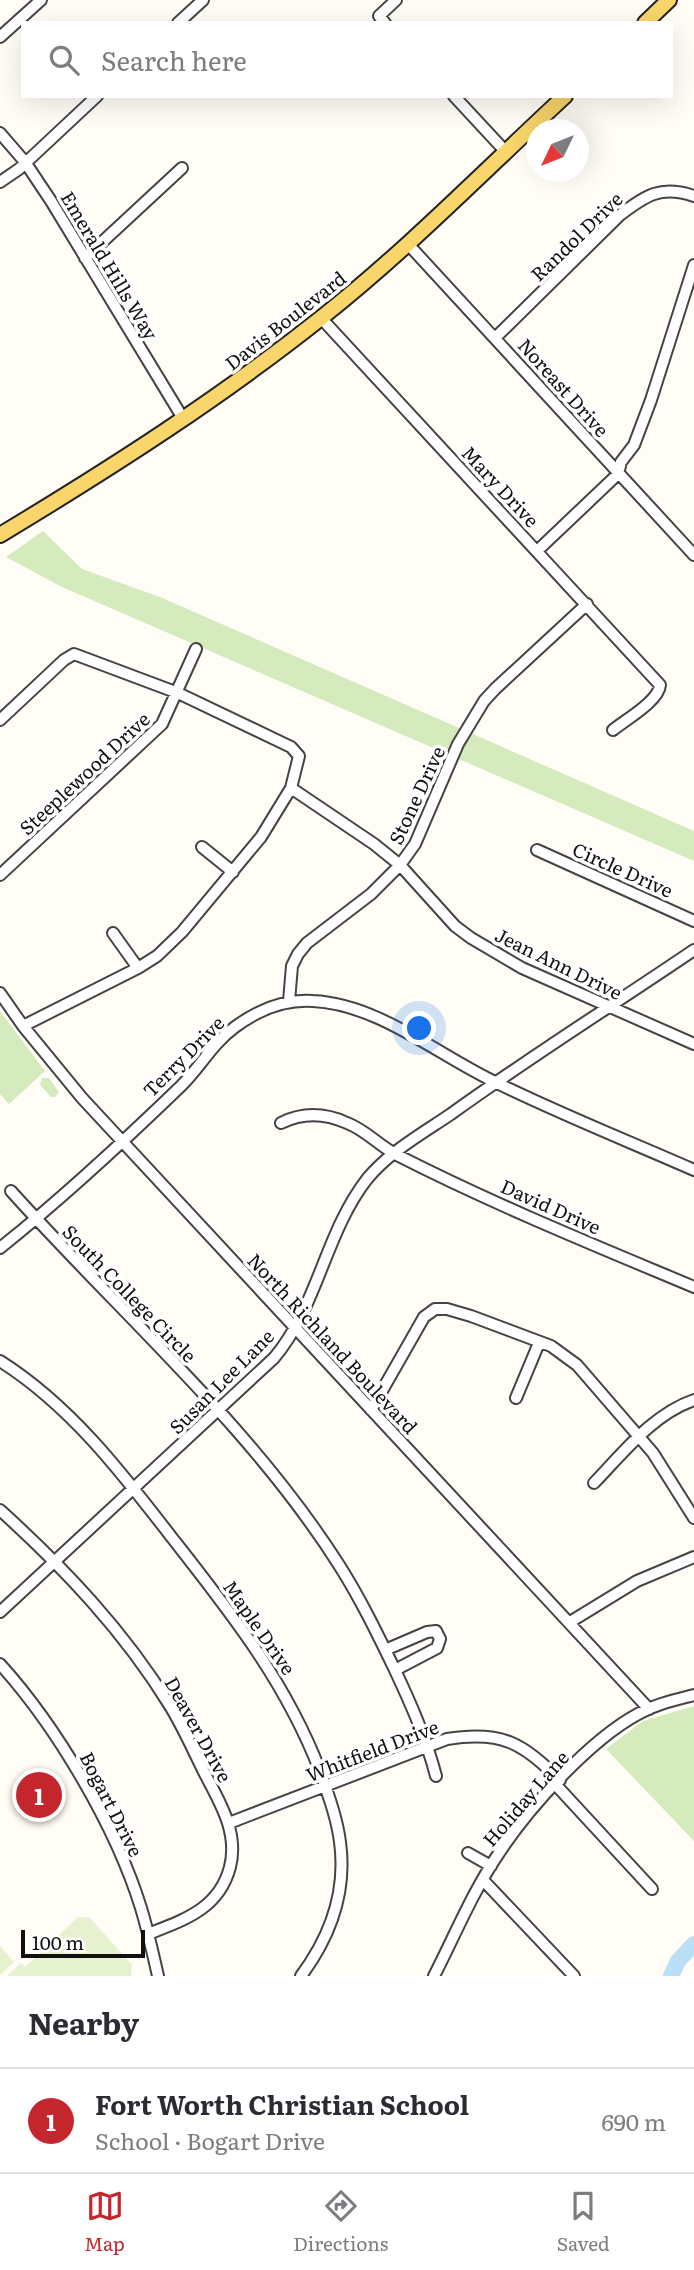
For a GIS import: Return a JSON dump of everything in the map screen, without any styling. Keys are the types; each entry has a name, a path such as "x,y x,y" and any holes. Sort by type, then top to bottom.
{"main road":[{"path":"647,21 669,0"},
{"name":"Davis Boulevard","path":"0,535 184,420 321,318 407,243 563,98"}],"street":[{"path":"0,37 41,0"},
{"path":"180,21 203,0"},
{"path":"382,19 396,0"},
{"path":"0,181 25,162 95,98"},
{"path":"456,98 505,152"},
{"name":"Emerald Hills Way","path":"0,133 25,162 184,420"},
{"path":"85,258 183,168"},
{"name":"Randol Drive","path":"495,338 620,215 637,202 651,194 664,191 678,191 694,196"},
{"name":"Noreast Drive","path":"407,243 694,554"},
{"path":"537,551 618,474 621,462 634,445 694,265"},
{"name":"Mary Drive","path":"321,318 660,685 660,691 654,698 613,730"},
{"name":"Stone Drive","path":"289,1001 289,977 298,954 307,943 372,894 400,865 424,826 458,744 484,701 587,604"},
{"name":"Steeplewood Drive","path":"0,875 162,724 196,649"},
{"path":"0,720 64,660 74,654 178,693 298,752 292,788 261,837 182,932 157,956 138,968 23,1027"},
{"name":"Jean Ann Drive","path":"292,788 400,865 456,926 471,938 522,968 694,1044"},
{"path":"202,847 233,872"},
{"name":"Circle Drive","path":"537,850 694,921"},
{"path":"113,933 138,968"},
{"name":"Susan Lee Lane","path":"0,1612 274,1358 296,1328 332,1243 368,1178 394,1154 495,1082 694,950"},
{"name":"North Richland Boulevard","path":"0,993 23,1027 82,1098 649,1709"},
{"name":"Terry Drive","path":"0,1248 36,1220 184,1083 205,1056 233,1028 260,1012 289,1001 315,1001 371,1015 495,1082 694,1170"},
{"name":"David Drive","path":"281,1124 303,1115 348,1123 394,1154 538,1221 694,1287"},
{"name":"South College Circle","path":"10,1191 218,1410 317,1533 340,1566 386,1650 410,1700 428,1746 436,1776"},
{"path":"371,1409 424,1317 435,1309 471,1317 551,1346 577,1365 639,1436 694,1518"},
{"path":"516,1398 539,1343"},
{"name":"Maple Drive","path":"0,1361 25,1377 86,1431 244,1629 290,1704 325,1786 341,1845 338,1899 329,1932 301,1976"},
{"path":"594,1483 639,1436 674,1409 694,1400"},
{"name":"Deaver Drive","path":"0,1510 54,1561 118,1630 171,1706 229,1823 232,1854 230,1867 226,1880 214,1897 195,1915 148,1934"},
{"path":"570,1622 637,1581 694,1557"},
{"path":"386,1650 426,1632 436,1631 440,1639 437,1648 395,1670"},
{"name":"Bogart Drive","path":"0,1664 28,1697 72,1761 113,1840 141,1907 158,1976"},
{"name":"Holiday Lane","path":"434,1976 491,1866 508,1841 558,1782 610,1733 649,1709 694,1695"},
{"name":"Whitfield Drive","path":"229,1823 447,1739 488,1736 526,1749 652,1889"},
{"path":"468,1853 491,1866"},
{"path":"483,1880 574,1976"}],"green space":[{"path":"43,531 82,569 160,597 694,831 694,861 62,587 6,557"},
{"path":"0,1011 45,1071 9,1104 0,1094"},
{"path":"42,1078 49,1078 59,1092 55,1097 51,1097 40,1085"},
{"path":"694,1706 694,1841 606,1749 643,1721"},
{"path":"78,1917 90,1918 132,1965 131,1976 7,1976 21,1963 25,1967"},
{"path":"0,1946 14,1962 0,1975"}],"waterway":[{"path":"671,1976 678,1961 694,1944"}],"place":[{"name":"Fort Worth Christian School","path":"39,1795"}]}
